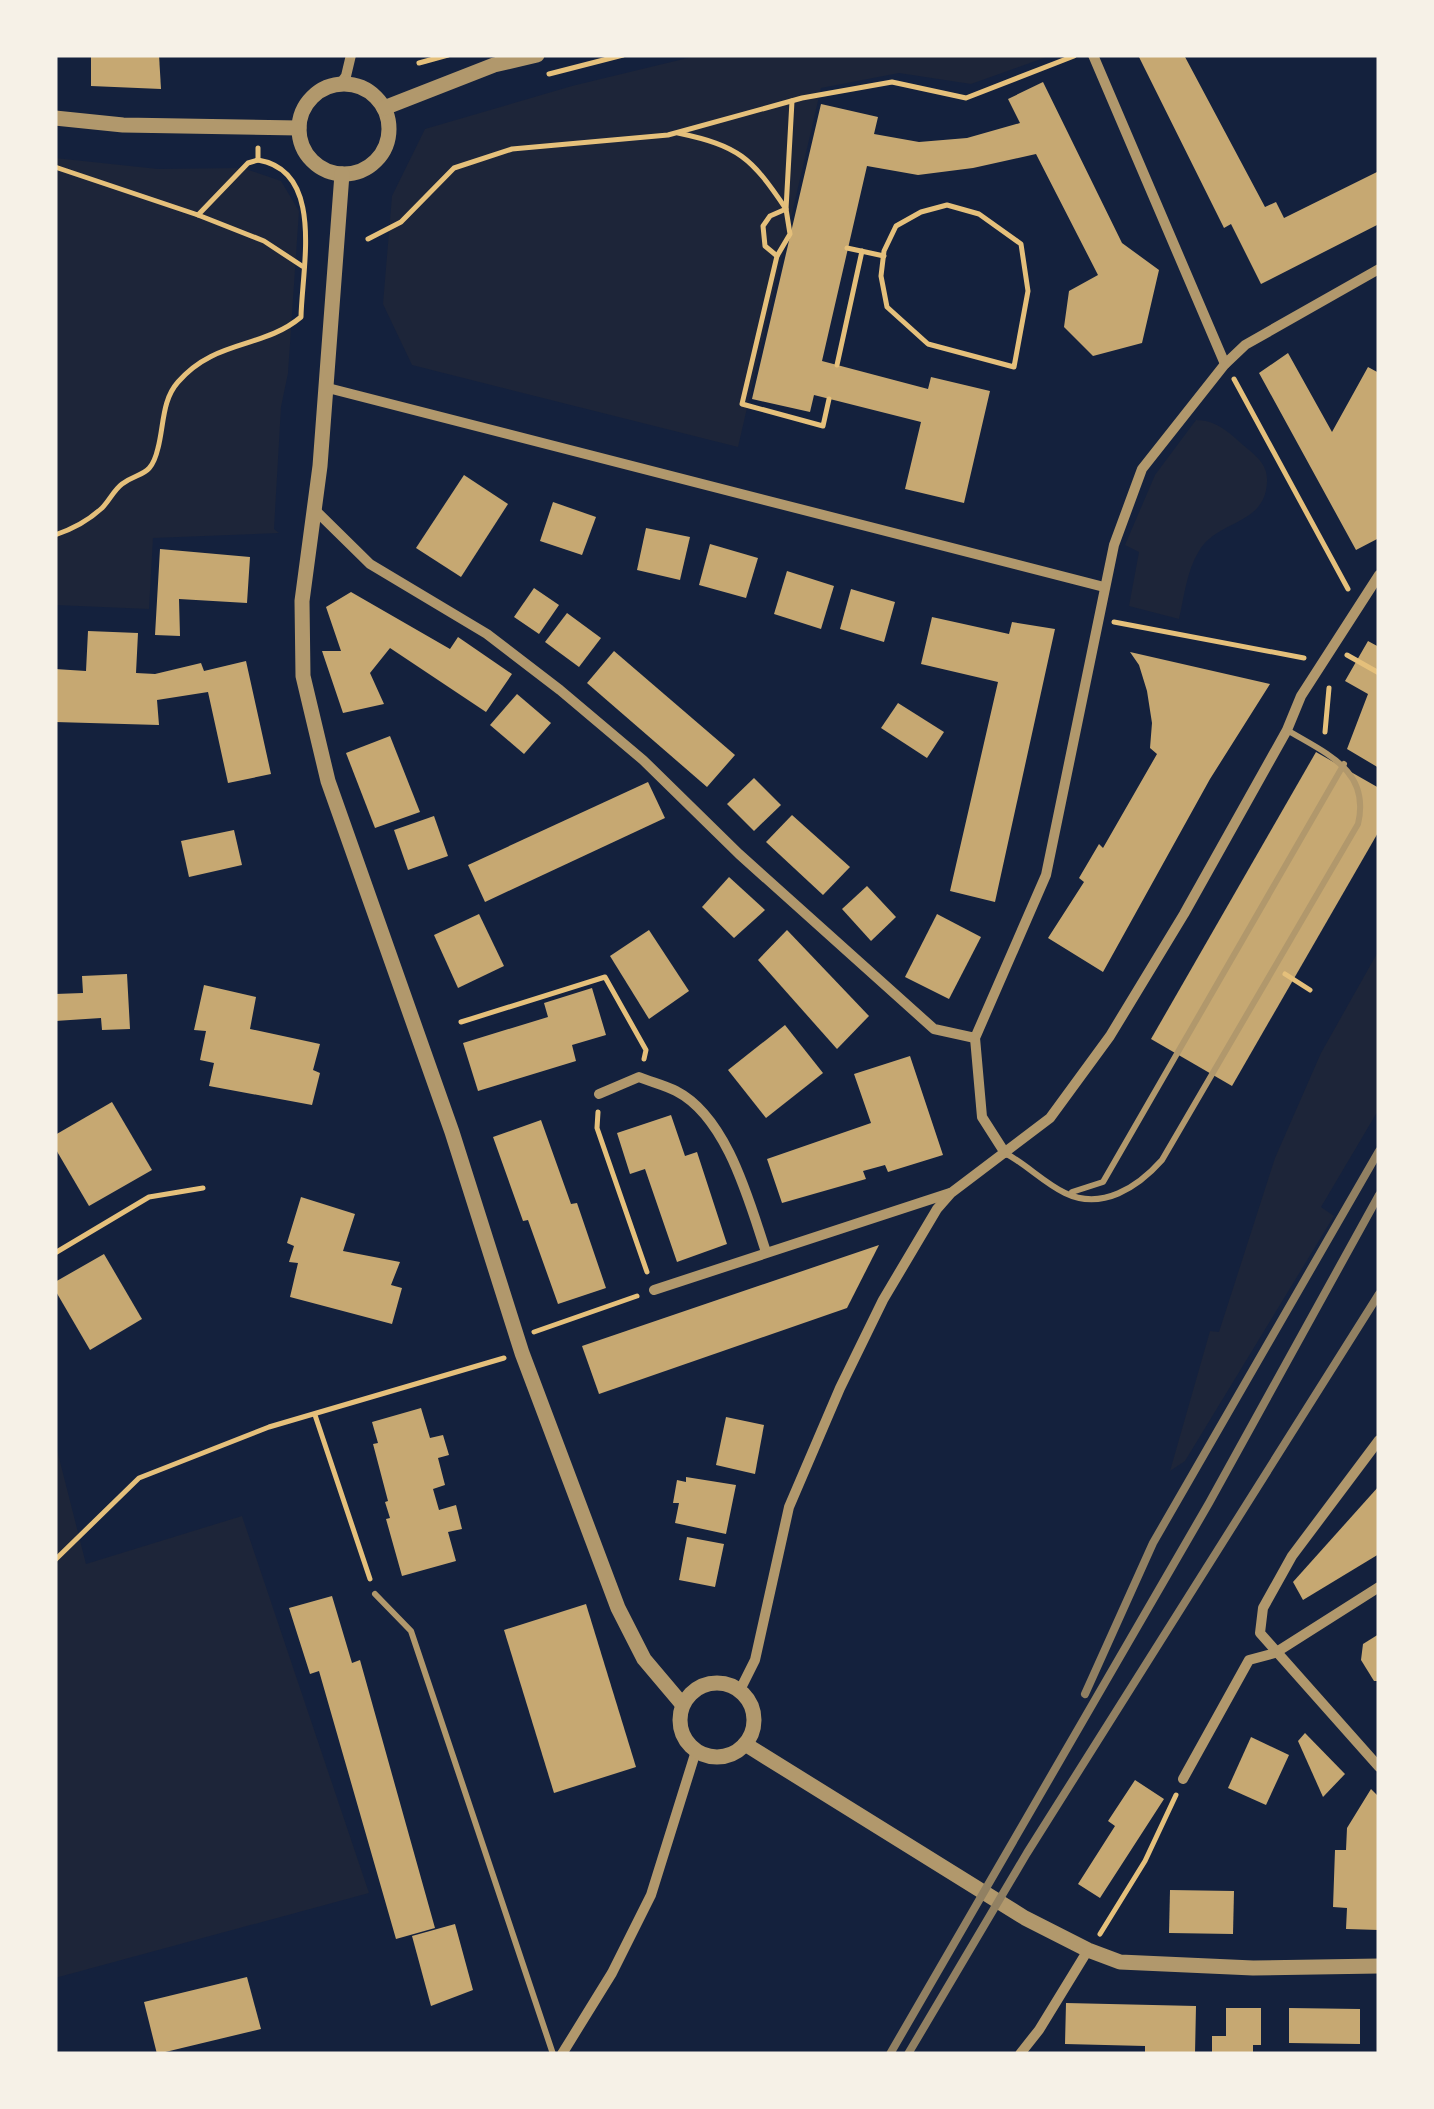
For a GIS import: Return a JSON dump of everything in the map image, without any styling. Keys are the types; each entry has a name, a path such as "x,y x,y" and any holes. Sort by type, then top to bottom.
{"street":[{"path":"341,83 352,55"},
{"path":"384,108 494,65 537,55"},
{"path":"1093,55 1226,364"},
{"path":"341,83 370,91 384,108 390,130 387,145 368,168 342,174 324,170 303,148 299,128 305,105 314,94 341,83"},
{"path":"55,118 123,125 299,128"},
{"path":"342,174 320,466 302,601 303,676 328,781 452,1132 522,1353 618,1608 644,1660 682,1704"},
{"path":"1006,1152 982,1117 975,1038 1046,874 1104,587 1114,545 1142,469 1244,346 1379,269"},
{"path":"324,386 1104,587"},
{"path":"314,508 370,564 486,634 644,760 739,854 934,1029 975,1038"},
{"path":"740,1690 755,1660 789,1507 883,1300 936,1209 1050,1118 1110,1036 1184,914 1302,696 1379,575"},
{"path":"599,1094 639,1077 680,1092 721,1133 766,1252"},
{"path":"654,1290 952,1193"},
{"path":"1379,1440 1292,1556 1263,1608 1260,1633 1379,1767"},
{"path":"1184,1778 1250,1660 1275,1654 1379,1587"},
{"path":"708,1684 730,1684 740,1690 753,1710 754,1722 746,1744 737,1752 716,1758 696,1751 682,1736 682,1704 697,1688 708,1684"},
{"path":"746,1744 1025,1918 1120,1962 1254,1968 1379,1966"},
{"path":"562,2054 612,1973 650,1895 696,1751"},
{"path":"1020,2054 1088,1950"}],"lane":[{"path":"1006,1152 1066,1194 1091,1199 1110,1197 1135,1186 1162,1160 1358,824 1362,809 1344,764 1287,730"},
{"path":"1066,1194 1104,1182 1344,764"},
{"path":"375,1594 411,1631 554,2054"}],"path":[{"path":"420,64 448,55"},
{"path":"368,238 401,222 454,168 512,149 674,133 792,101 892,82 966,98 1076,55"},
{"path":"792,101 786,209 790,234 778,256 742,404 823,426 829,399"},
{"path":"258,127 258,160"},
{"path":"674,133 721,142 760,170 786,209"},
{"path":"55,535 76,528 100,510 122,484 144,475 158,452 163,414 176,384 192,369 211,354 286,329 300,317 305,207 288,172 273,163 248,163 198,214"},
{"path":"55,167 198,214 264,241 302,266"},
{"path":"947,205 979,214 1021,244 1028,291 1014,367 928,344 887,306 881,276 884,256 896,226 921,212 947,205"},
{"path":"778,256 765,246 763,226 770,216 786,209"},
{"path":"847,248 884,256"},
{"path":"837,365 862,251"},
{"path":"1226,364 1358,606"},
{"path":"1097,618 1304,658 1331,648 1379,674"},
{"path":"1340,671 1349,656"},
{"path":"1330,686 1325,704 1326,735 1344,764"},
{"path":"461,1022 606,977 646,1050 639,1077"},
{"path":"544,1329 654,1290 597,1128 599,1094"},
{"path":"55,1254 149,1197 203,1188"},
{"path":"55,1560 138,1478 269,1427 522,1353"},
{"path":"316,1415 375,1594"},
{"path":"1088,1950 1145,1861 1184,1778"}],"shaded area":[{"path":"700,55 1052,55 971,84 899,73 821,88 738,447 412,365 383,304 392,196 425,129 572,86"},
{"path":"55,158 158,169 243,168 281,181 299,211 288,373 281,407 274,529 279,533 153,538 149,609 55,605"},
{"path":"1196,420 1218,426 1253,453 1265,468 1267,482 1258,507 1217,533 1199,551 1179,619 1129,606 1139,552 1125,545 1155,475"},
{"path":"1379,950 1379,1109 1321,1207 1334,1216 1185,1461 1170,1471 1210,1331 1219,1332 1275,1158 1321,1053"},
{"path":"55,1442 86,1564 242,1516 369,1893 55,1978"}],"building":[{"path":"91,55 159,55 161,89 91,86"},
{"path":"1138,55 1184,55 1265,207 1276,202 1284,218 1379,171 1379,224 1261,284 1231,224 1224,228"},
{"path":"1043,82 1122,243 1159,270 1142,343 1093,356 1064,327 1069,291 1098,275 1036,154 918,175 867,166 822,361 928,389 931,377 990,391 964,503 905,489 921,422 814,395 810,412 752,399 821,104 878,117 874,134 919,142 967,138 1020,123 1008,99"},
{"path":"1288,353 1332,432 1368,367 1379,373 1379,538 1356,550 1259,373"},
{"path":"464,475 508,504 461,577 416,548"},
{"path":"553,502 596,517 582,555 540,541"},
{"path":"646,528 690,537 680,580 637,570"},
{"path":"710,544 758,558 746,598 699,585"},
{"path":"160,549 250,557 247,603 179,599 180,636 155,635"},
{"path":"787,571 834,586 821,629 774,614"},
{"path":"534,588 559,605 539,634 514,617"},
{"path":"851,589 895,602 884,642 840,629"},
{"path":"351,592 450,649 458,637 512,674 486,712 390,648 370,673 384,704 343,713 322,651 341,651 326,607"},
{"path":"567,613 601,638 579,667 545,642"},
{"path":"932,617 1009,634 1012,622 1055,629 995,902 950,891 998,682 921,664"},
{"path":"88,631 138,633 136,673 155,674 201,663 204,671 246,661 271,774 228,783 208,692 157,700 159,725 55,722 55,669 86,671"},
{"path":"1368,641 1379,647 1379,768 1347,749 1368,694 1345,681"},
{"path":"614,651 735,755 707,787 587,683"},
{"path":"1130,652 1270,684 1210,779 1103,972 1048,938 1084,882 1079,878 1099,844 1103,848 1157,754 1150,748 1152,723 1147,691 1139,665"},
{"path":"517,694 551,723 524,754 490,725"},
{"path":"898,703 944,732 927,758 881,728"},
{"path":"390,736 420,812 375,828 346,753"},
{"path":"1316,752 1379,788 1379,831 1232,1086 1151,1039"},
{"path":"754,778 781,805 754,831 727,804"},
{"path":"648,782 665,818 485,902 468,865"},
{"path":"792,815 850,867 823,895 766,842"},
{"path":"434,816 448,856 408,870 394,830"},
{"path":"234,830 242,865 189,877 181,841"},
{"path":"729,877 765,910 734,938 702,907"},
{"path":"867,886 896,917 871,941 842,909"},
{"path":"479,914 504,966 458,988 434,935"},
{"path":"937,914 981,937 949,999 905,977"},
{"path":"649,930 689,991 649,1019 610,956"},
{"path":"787,930 869,1016 837,1049 758,960"},
{"path":"127,974 130,1029 102,1030 101,1018 55,1021 55,994 83,993 82,976"},
{"path":"204,985 256,997 250,1029 320,1044 313,1070 320,1073 312,1105 209,1086 214,1063 200,1060 206,1031 194,1030"},
{"path":"592,988 606,1035 572,1045 576,1061 478,1091 463,1043 548,1017 544,1003"},
{"path":"785,1025 823,1073 766,1118 728,1070"},
{"path":"910,1056 943,1155 888,1172 885,1165 863,1171 866,1179 782,1203 767,1159 871,1123 854,1074"},
{"path":"112,1102 152,1170 89,1206 55,1148 55,1135"},
{"path":"671,1115 685,1156 697,1152 727,1244 677,1262 645,1169 630,1174 617,1133"},
{"path":"541,1120 571,1204 577,1203 606,1288 558,1304 493,1137"},
{"path":"301,1197 355,1214 343,1251 400,1262 391,1285 402,1288 392,1324 290,1297 298,1263 289,1262 294,1246 287,1243"},
{"path":"879,1245 847,1308 599,1394 582,1346"},
{"path":"104,1254 142,1319 90,1350 55,1290 55,1282"},
{"path":"421,1408 430,1438 443,1435 449,1455 438,1458 445,1485 433,1489 439,1510 456,1505 462,1529 448,1532 456,1561 402,1576 386,1519 390,1518 385,1502 388,1501 373,1444 378,1443 372,1422"},
{"path":"726,1417 764,1425 755,1474 716,1465"},
{"path":"686,1477 736,1485 726,1534 675,1523 679,1503 673,1503 677,1480 686,1482"},
{"path":"1379,1486 1379,1554 1303,1600 1293,1582"},
{"path":"687,1537 724,1544 715,1587 679,1580"},
{"path":"332,1596 352,1663 360,1660 435,1928 396,1939 319,1671 310,1674 289,1608"},
{"path":"586,1604 636,1767 554,1793 504,1630"},
{"path":"1379,1634 1379,1681 1374,1681 1361,1660 1363,1644"},
{"path":"1305,1733 1345,1774 1323,1797 1298,1741"},
{"path":"1251,1737 1289,1755 1266,1805 1228,1788"},
{"path":"1135,1780 1164,1799 1100,1898 1078,1884 1115,1826 1108,1821"},
{"path":"1371,1789 1379,1797 1379,1930 1346,1929 1347,1908 1333,1907 1335,1850 1346,1850 1347,1828"},
{"path":"1170,1890 1234,1891 1233,1934 1169,1933"},
{"path":"455,1924 473,1990 431,2006 412,1936"},
{"path":"247,1977 261,2029 157,2054 144,2002"},
{"path":"1066,2003 1196,2006 1195,2054 1145,2054 1145,2046 1065,2044"},
{"path":"1226,2008 1261,2008 1261,2045 1253,2045 1253,2054 1212,2054 1212,2036 1226,2036"},
{"path":"1289,2008 1360,2009 1360,2044 1289,2043"}],"railway":[{"path":"1085,1694 1153,1543 1379,1151"},
{"path":"890,2054 1209,1503 1379,1195"},
{"path":"908,2054 1027,1853 1379,1294"}]}
